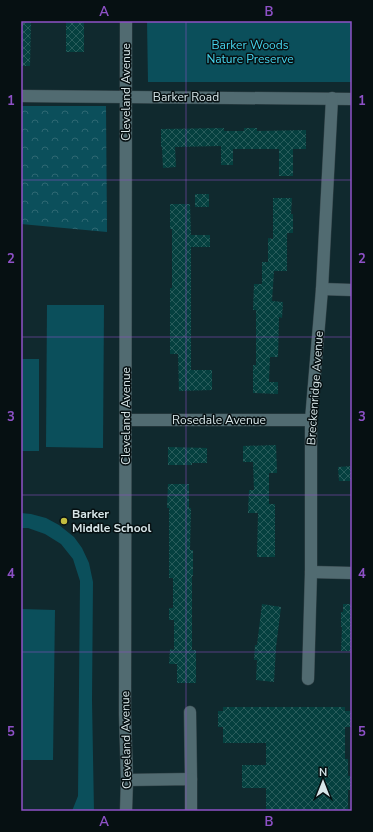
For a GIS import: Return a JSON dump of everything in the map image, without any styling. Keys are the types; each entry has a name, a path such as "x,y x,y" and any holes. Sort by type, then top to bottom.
{"street":[{"name":"Cleveland Avenue","path":"126,21 126,811"},
{"name":"Barker Road","path":"21,96 352,98"},
{"name":"Breckenridge Avenue","path":"308,679 311,572 311,420 322,289 332,98"},
{"path":"322,289 352,290"},
{"name":"Rosedale Avenue","path":"126,420 311,420"},
{"path":"311,572 352,573"},
{"path":"190,712 190,811"},
{"path":"127,780 190,778"}],"green space":[{"name":"Barker Woods Nature Preserve","path":"147,21 352,21 352,82 148,82"},
{"path":"21,106 106,106 107,232 21,224"},
{"path":"47,305 104,305 103,448 46,447"},
{"path":"21,359 39,359 39,451 21,451"},
{"path":"21,513 46,518 59,525 74,537 82,548 89,563 93,582 92,700 94,811 72,811 78,796 80,581 73,559 61,544 45,534 28,528 21,528"},
{"path":"21,609 55,610 53,760 21,760"}],"building":[{"path":"21,21 31,21 30,66 21,66"},
{"path":"66,21 84,21 84,52 66,52"},
{"path":"224,128 224,131 244,131 244,128 257,128 257,131 306,130 306,149 293,149 293,176 279,176 279,149 233,149 233,165 221,165 221,146 175,147 176,167 163,168 161,129"},
{"path":"195,194 209,194 209,207 195,207"},
{"path":"273,198 292,198 291,214 293,214 293,233 287,233 287,271 274,271 272,301 283,302 282,318 279,317 278,357 270,357 269,382 278,382 278,394 253,393 253,365 256,365 256,310 253,310 254,284 262,284 262,262 268,262 268,238 273,239"},
{"path":"170,204 190,204 191,235 210,235 210,247 191,247 191,370 212,370 212,390 179,391 178,354 170,354 172,229 170,229"},
{"path":"276,445 277,473 269,473 269,504 275,504 275,557 257,557 258,513 248,513 249,490 254,490 253,462 243,462 243,446"},
{"path":"168,447 207,448 207,463 192,463 192,465 168,465"},
{"path":"352,466 352,481 339,481 338,467"},
{"path":"168,484 189,484 189,508 191,508 190,550 193,550 192,650 196,650 196,683 177,683 177,664 169,664 170,649 174,650 174,620 169,620 169,608 173,608 173,578 169,578 169,508 167,508"},
{"path":"262,604 281,607 276,647 274,682 256,680 257,660 254,660 255,645 257,645"},
{"path":"343,604 352,604 352,651 341,651 341,612 343,612"},
{"path":"223,707 345,707 345,711 351,711 351,727 345,727 345,759 348,759 348,776 352,776 352,790 348,790 348,811 266,811 266,788 242,788 242,765 266,765 266,743 223,743 223,727 218,727 218,711 223,711"}],"place":[{"name":"Barker Middle School","path":"64,521"}]}
